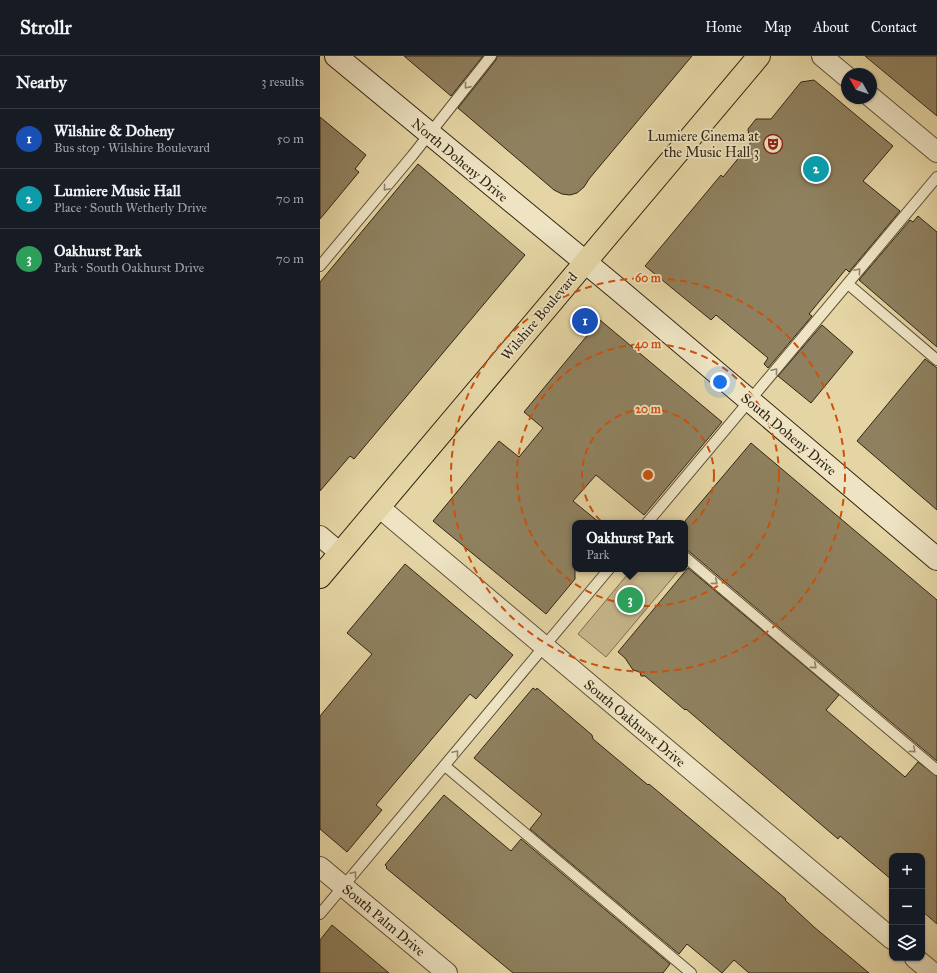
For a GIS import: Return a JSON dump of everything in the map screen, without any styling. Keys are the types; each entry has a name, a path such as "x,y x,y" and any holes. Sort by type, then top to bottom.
{"main road":[{"name":"Wilshire Boulevard","path":"320,577 759,56"}],"street":[{"name":"North Doheny Drive","path":"336,56 585,263"},
{"path":"822,56 841,72"},
{"path":"877,102 937,152"},
{"name":"South Doheny Drive","path":"585,263 937,558"},
{"name":"South Oakhurst Drive","path":"379,507 889,936"},
{"path":"320,536 340,553"},
{"name":"South Palm Drive","path":"320,867 447,973"},
{"path":"919,961 933,973"}],"lane":[{"path":"320,266 491,56"},
{"path":"650,520 937,177"},
{"path":"848,284 937,360"},
{"path":"688,560 937,770"},
{"path":"320,914 606,572"},
{"path":"445,766 691,973"}],"shaded area":[{"path":"630,572 677,572 606,657 578,634"}],"building":[{"path":"404,56 483,56 451,96"},
{"path":"497,56 692,56 589,179 584,187 577,193 570,195 562,194 554,190 458,108 496,60"},
{"path":"865,56 937,56 937,116"},
{"path":"814,80 893,146 863,181 900,211 849,272 846,269 809,314 812,316 768,368 764,364 768,358 716,315 711,320 645,266 721,175 723,177 750,144 748,129 756,119 771,119 801,82"},
{"path":"320,117 366,155 355,169 359,172 320,219"},
{"path":"418,164 525,255 354,459 350,456 320,491 320,282"},
{"path":"918,216 937,232 937,347 859,280 910,220 913,222"},
{"path":"600,320 722,422 644,515 596,475 573,501 596,520 572,520 572,572 575,572 575,579 546,614 433,521 499,441 519,457 543,428 524,412"},
{"path":"822,325 853,352 811,403 778,376"},
{"path":"925,359 937,368 937,510 857,441"},
{"path":"751,443 937,600 937,761 688,551 688,520 686,520"},
{"path":"405,564 513,655 476,699 470,694 376,805 382,810 347,852 320,829 320,716 372,654 347,633"},
{"path":"688,568 839,695 826,710 905,777 918,762 937,776 937,924 925,914 925,853 889,853 889,877 840,836 838,839 686,709 685,710 645,676 641,676 640,672 633,670 625,658 618,652 685,572 688,572"},
{"path":"533,688 536,690 537,688 592,735 593,739 786,899 785,900 814,927 869,973 749,973 734,960 722,973 687,944 679,954 530,829 542,814 474,758"},
{"path":"444,795 511,851 521,839 670,964 663,973 513,973 386,868 387,867 385,865"},
{"path":"332,925 389,973 320,973 320,940"}],"place":[{"name":"Lumiere Cinema at the Music Hall 3","path":"773,144"},
{"name":"Lumiere Music Hall","path":"816,169"},
{"name":"Wilshire & Doheny","path":"585,321"},
{"name":"Oakhurst Park","path":"630,600"}]}
